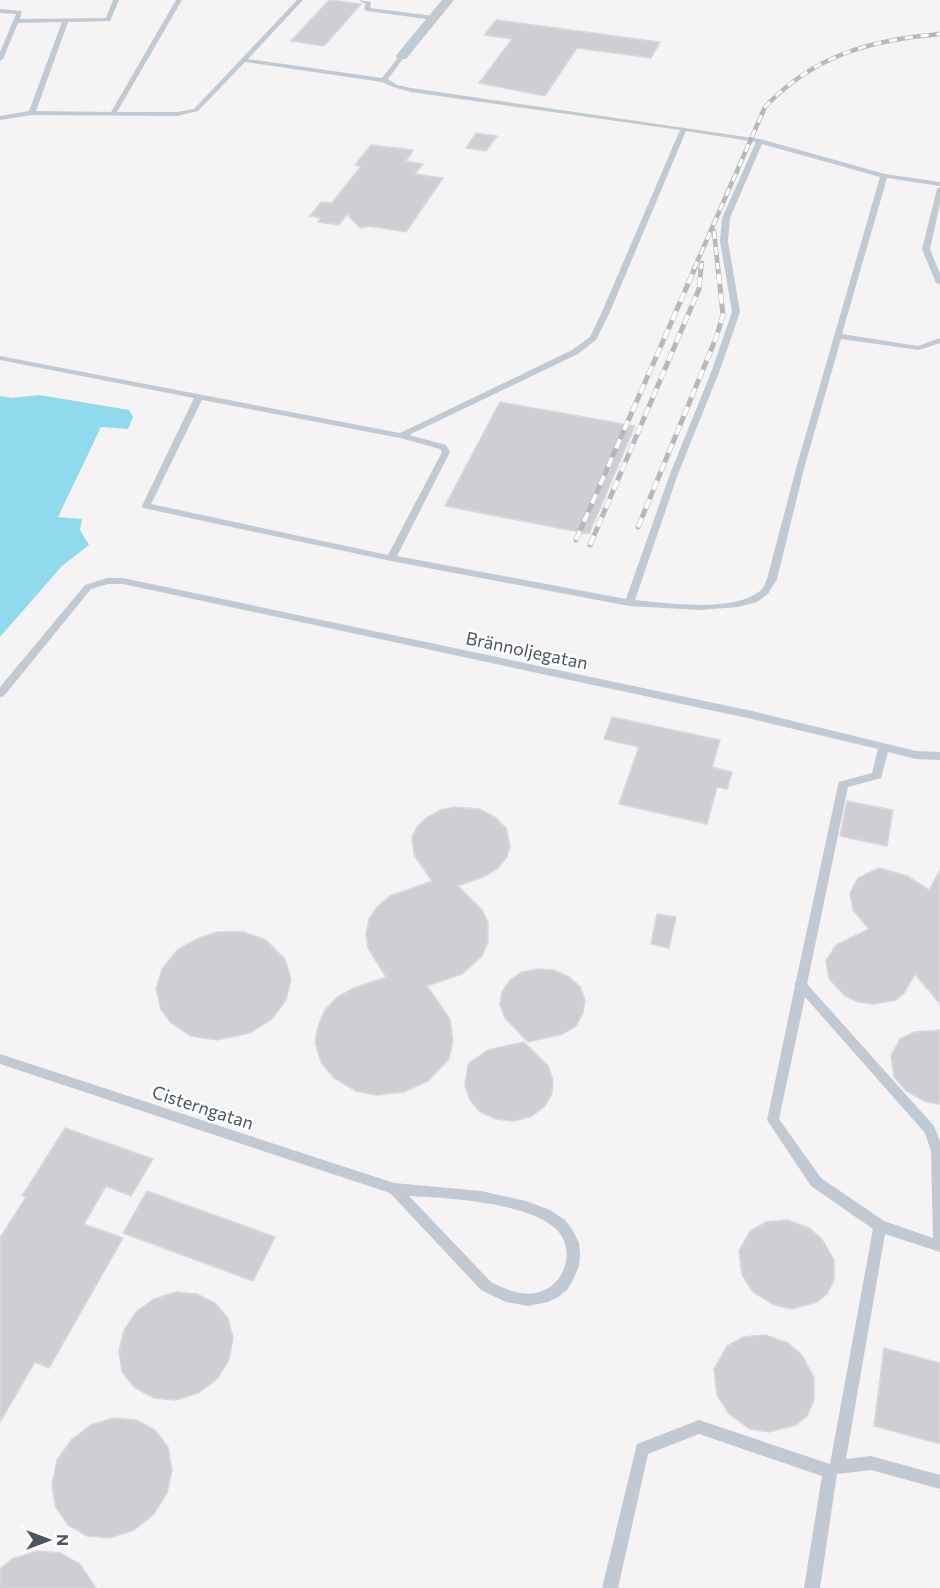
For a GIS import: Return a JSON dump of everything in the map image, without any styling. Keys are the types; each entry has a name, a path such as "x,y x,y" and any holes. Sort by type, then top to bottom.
{"street":[{"path":"402,56 448,0"}],"lane":[{"path":"16,21 108,20 116,0"},
{"path":"113,114 179,0"},
{"path":"0,118 32,113 177,114 196,110 300,0"},
{"path":"361,0 369,3 367,9 434,18"},
{"path":"0,11 20,12 0,59"},
{"path":"32,113 66,20"},
{"path":"384,80 402,56"},
{"path":"243,60 384,80 395,86 411,90 760,141 884,176 940,184"},
{"path":"401,436 575,351 592,338 605,314 684,129"},
{"path":"629,603 674,474 736,312 724,241 726,218 760,141"},
{"path":"199,397 146,506 391,558 629,603 723,607 752,599 765,591 772,579 801,465 884,176"},
{"path":"940,189 926,249 940,283"},
{"path":"838,336 919,348 940,340"},
{"path":"0,358 401,436 443,447 446,452 391,558"},
{"name":"Brännoljegatan","path":"0,694 88,587 107,581 123,581 752,715 916,755 940,756"},
{"path":"800,984 930,1130 937,1151 940,1246 880,1226 816,1182 773,1120 800,984 829,860 843,785 877,775 884,748"},
{"name":"Cisterngatan","path":"0,1059 394,1190 451,1193 528,1207 559,1222 568,1233 574,1248 573,1263 567,1279 558,1290 542,1298 521,1300 486,1286 394,1190"},
{"path":"880,1226 837,1467 871,1463 940,1482"},
{"path":"610,1588 642,1449 699,1427 830,1471 813,1588"}],"water":[{"path":"39,395 129,410 133,417 128,429 101,427 58,517 82,519 80,530 89,545 62,566 0,637 0,396 12,398"}],"building":[{"path":"329,0 361,4 324,46 291,41"},
{"path":"496,20 660,42 651,58 577,48 545,96 479,83 512,39 484,35"},
{"path":"476,133 497,136 486,151 466,148"},
{"path":"371,145 413,150 406,161 423,164 415,174 443,178 406,232 369,226 360,228 347,214 339,225 318,222 321,218 310,216 321,202 332,203 361,166 355,165"},
{"path":"500,402 635,426 589,534 445,506"},
{"path":"612,717 720,740 712,767 732,772 727,789 717,787 707,824 619,804 639,747 604,739"},
{"path":"847,801 893,810 887,846 840,836"},
{"path":"455,807 479,809 495,817 506,828 510,846 507,857 497,869 458,886 482,910 488,923 488,942 482,956 462,974 427,986 450,1019 453,1041 449,1059 428,1081 404,1092 376,1095 356,1091 334,1078 322,1064 315,1043 318,1026 325,1010 337,997 354,988 386,977 368,948 366,933 369,919 377,907 390,896 432,881 414,855 412,837 417,827 426,818 441,810"},
{"path":"879,868 907,876 929,890 940,870 940,1004 915,974 904,993 896,1000 874,1004 858,1002 845,996 829,979 826,961 836,945 869,929 853,910 850,893 858,878"},
{"path":"657,914 676,917 669,948 651,944"},
{"path":"218,932 243,932 266,940 285,959 291,979 286,1000 272,1019 250,1033 217,1040 191,1036 171,1023 161,1010 156,989 162,969 177,950 199,938"},
{"path":"538,969 554,970 569,977 580,987 585,1000 583,1013 576,1026 563,1034 528,1042 505,1018 500,1005 502,992 510,980 522,972"},
{"path":"940,1030 940,1104 926,1102 906,1091 894,1077 891,1056 900,1039 914,1032"},
{"path":"524,1042 548,1066 553,1080 552,1094 544,1107 530,1117 513,1121 496,1119 480,1112 470,1100 465,1086 468,1064 488,1050"},
{"path":"65,1128 153,1159 131,1196 106,1186 84,1224 123,1238 49,1368 35,1362 0,1422 0,1238 26,1197 22,1196"},
{"path":"147,1191 275,1237 253,1281 123,1233"},
{"path":"787,1220 809,1228 822,1239 834,1260 834,1280 827,1294 817,1302 792,1309 774,1305 753,1292 742,1275 739,1251 750,1231 766,1222"},
{"path":"176,1292 197,1294 215,1303 228,1318 233,1338 229,1360 217,1379 198,1393 176,1400 154,1398 135,1388 122,1372 119,1351 124,1330 136,1312 154,1299"},
{"path":"765,1335 788,1343 802,1355 814,1378 814,1400 807,1416 796,1425 769,1432 750,1429 729,1414 717,1395 714,1369 727,1346 743,1337"},
{"path":"884,1348 940,1363 940,1444 874,1426"},
{"path":"113,1418 136,1420 155,1430 168,1447 172,1470 167,1493 154,1514 134,1530 110,1538 87,1536 68,1525 55,1506 52,1484 57,1460 71,1440 91,1425"},
{"path":"37,1551 60,1553 80,1564 96,1588 0,1588 0,1569 12,1559"}],"railway":[{"path":"694,269 765,107 803,74 845,53 890,41 940,34"},
{"path":"714,231 718,269"},
{"path":"701,269 702,263"},
{"path":"576,540 695,268"},
{"path":"590,545 699,289 701,268"},
{"path":"638,527 716,338 723,315 718,268"}]}
